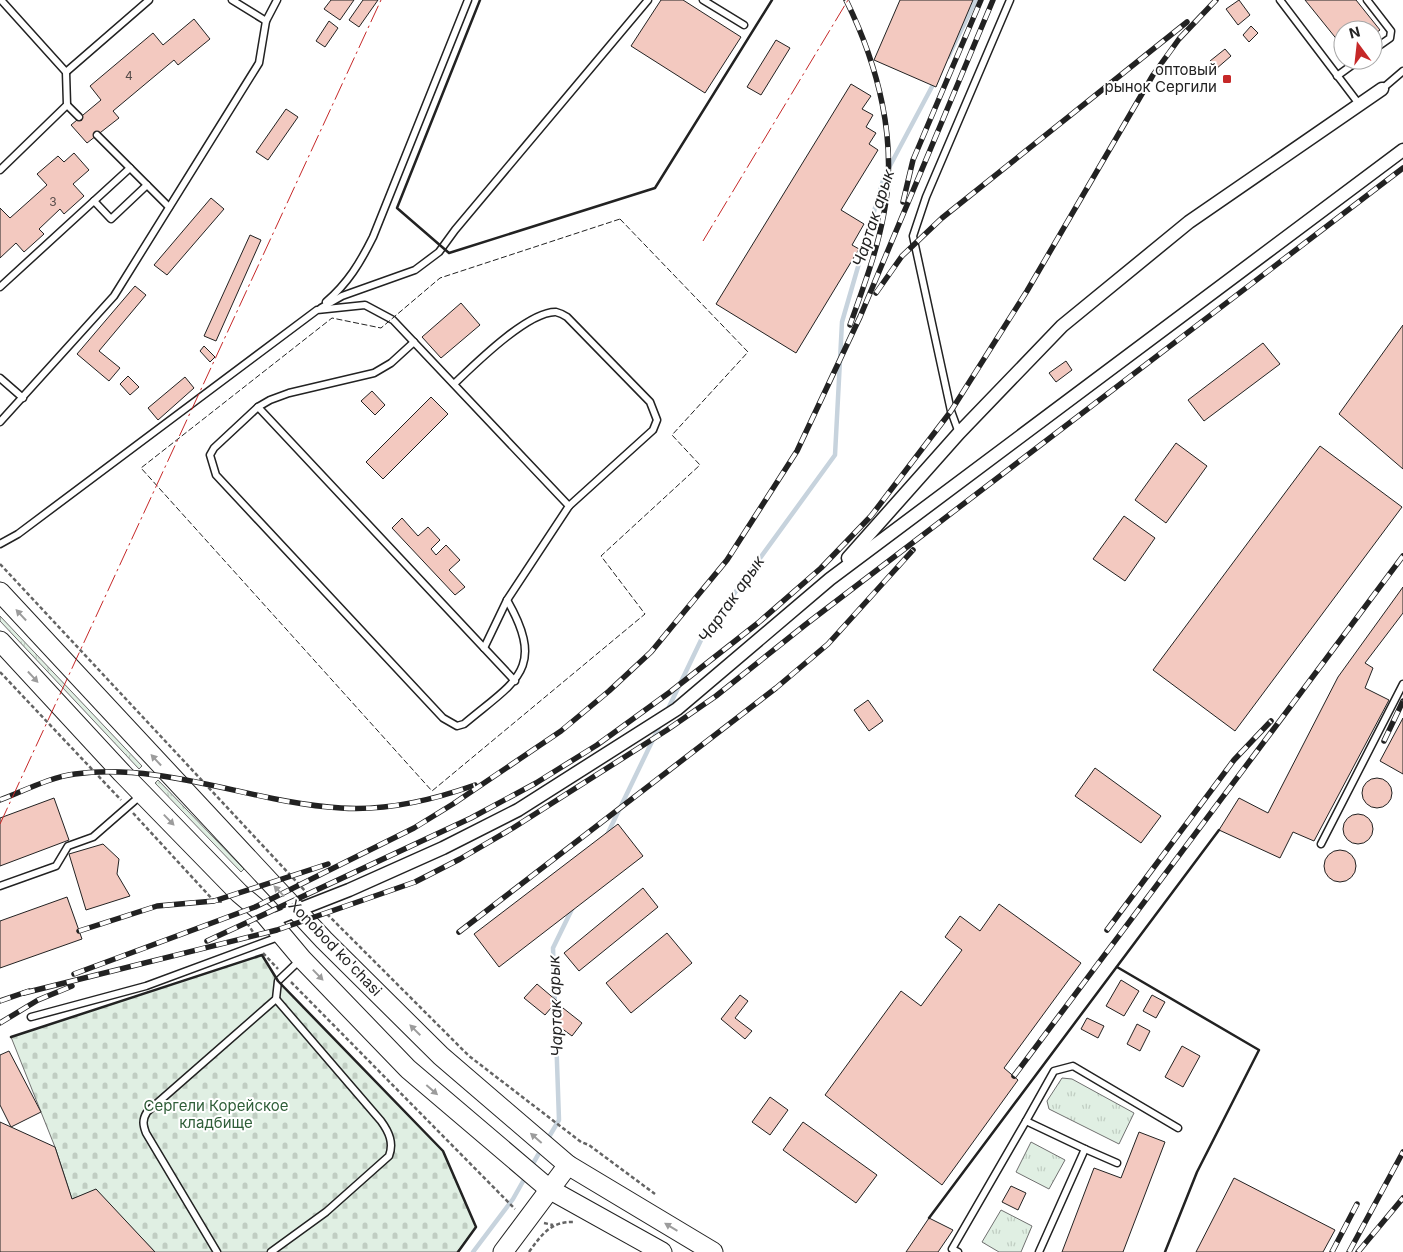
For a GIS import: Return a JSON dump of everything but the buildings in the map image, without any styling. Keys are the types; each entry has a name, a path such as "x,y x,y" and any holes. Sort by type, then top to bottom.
{"street":[{"path":"830,579 959,433 1062,326 1189,222 1382,88"},
{"path":"270,921 349,890 443,848 518,810 677,709 830,579 1403,150"},
{"name":"Xonobod ko'chasi","path":"0,592 298,910 441,1056 568,1165 713,1252"},
{"name":"Xonobod ko'chasi","path":"0,641 143,794 270,921 302,958 408,1069 549,1189 662,1252"},
{"path":"503,1252 568,1165"}],"lane":[{"path":"1,0 66,72 67,105 79,118"},
{"path":"66,72 149,0"},
{"path":"232,0 266,21"},
{"path":"0,422 114,296 259,63 266,21 277,0"},
{"path":"0,544 18,534 318,310 344,287 358,266 373,237 468,0"},
{"path":"318,310 342,296 415,270 439,252 455,230 648,0"},
{"path":"703,0 744,25"},
{"path":"959,433 951,410 914,236 926,196 1010,0"},
{"path":"1280,0 1359,104"},
{"path":"1367,0 1382,20"},
{"path":"1383,21 1391,31 1390,38 1383,43"},
{"path":"1337,76 1345,70"},
{"path":"1382,88 1403,71"},
{"path":"0,170 67,105"},
{"path":"97,135 169,207"},
{"path":"0,288 130,168"},
{"path":"94,201 111,219 148,185"},
{"path":"318,310 365,305 393,320 569,506"},
{"path":"454,384 508,336 534,320 558,312 567,317 650,402 657,420 653,430 569,506 507,600 484,648"},
{"path":"414,342 391,363 374,373 289,393 258,407 214,448 210,461 216,475 443,718 457,726 464,724 515,681 522,670 525,659 524,641 517,618 507,600"},
{"path":"0,378 23,398"},
{"path":"258,407 515,681"},
{"path":"1320,844 1403,684"},
{"path":"0,886 56,866 68,846 93,837 143,794"},
{"path":"31,1016 146,986 282,936"},
{"path":"217,1252 146,1133 143,1122 147,1112 276,999 278,981 302,958"},
{"path":"271,1252 326,1212 389,1156 392,1149 389,1134 382,1121 276,999"},
{"path":"958,1252 952,1249 1054,1071 1074,1066 1178,1128"},
{"path":"1026,1121 1117,1163"},
{"path":"1040,1252 1085,1149"}],"path":[{"path":"0,672 103,779 127,808 214,900 228,903"},
{"path":"244,917 261,944 263,954 505,1200 527,1219 553,1225 578,1223"},
{"path":"530,1252 543,1233 553,1225"}],"green space":[{"path":"0,616 142,766 139,769 0,621"},
{"path":"158,780 244,869 241,872 155,783"},
{"name":"Сергели Корейское кладбище","path":"262,955 278,981 443,1151 476,1227 457,1252 155,1252 96,1190 72,1199 55,1147 11,1037"},
{"path":"1062,1078 1072,1079 1134,1113 1119,1144 1049,1109 1047,1101"},
{"path":"1031,1142 1065,1160 1049,1189 1016,1172"},
{"path":"1001,1210 1032,1226 1021,1252 999,1252 982,1242"}],"waterway":[{"name":"Чартак арык","path":"948,57 976,0"},
{"name":"Чартак арык","path":"667,711 702,638 835,455 842,322 884,177 935,81"},
{"name":"Чартак арык","path":"607,835 660,725"},
{"name":"Чартак арык","path":"546,1142 559,1120 553,948 573,907"},
{"name":"Чартак арык","path":"531,1167 542,1148"},
{"name":"Чартак арык","path":"473,1252 513,1199 526,1176"}],"railway":[{"path":"846,0 876,77 887,131 888,158 888,186 878,242 850,325"},
{"path":"903,202 913,160 981,0"},
{"path":"74,974 255,907 414,828 561,731 609,691 651,652 727,560 797,451 860,317 993,0"},
{"path":"207,941 471,818 536,783 597,745 670,692 758,623 821,568 871,516 951,411 1027,291 1153,75 1179,39 1216,0"},
{"path":"876,293 902,256 942,218 1187,22"},
{"path":"24,993 277,930 415,882 460,859 513,828 667,730 716,696 805,625 1403,168"},
{"path":"459,932 776,688 828,644 913,550"},
{"path":"1014,1076 1403,556"},
{"path":"1384,741 1403,701"},
{"path":"1107,930 1234,760 1271,721"},
{"path":"0,800 47,781 66,776 109,772 176,778 275,799 341,808 392,806 426,800 475,785"},
{"path":"79,931 157,906 214,901 328,864"},
{"path":"0,1023 38,1000 72,986"},
{"path":"0,1001 29,991"},
{"path":"1349,1252 1403,1152"},
{"path":"1358,1252 1403,1198"},
{"path":"1332,1252 1357,1204"}],"fence":[{"path":"620,219 748,352 672,435 700,465 601,556 645,614 432,791 141,468 332,318 381,328 440,278 620,219"}],"wall":[{"path":"480,0 397,208 449,253 655,188 772,0"},
{"path":"929,1218 1219,830"},
{"path":"11,1037 262,955 278,981 443,1151 476,1227 458,1252"},
{"path":"1117,967 1259,1050 1197,1172 1165,1252"}],"power":[{"path":"0,824 381,0"},
{"path":"703,241 848,0"}],"place":[{"name":"оптовый рынок Сергили","path":"1227,79"}]}
